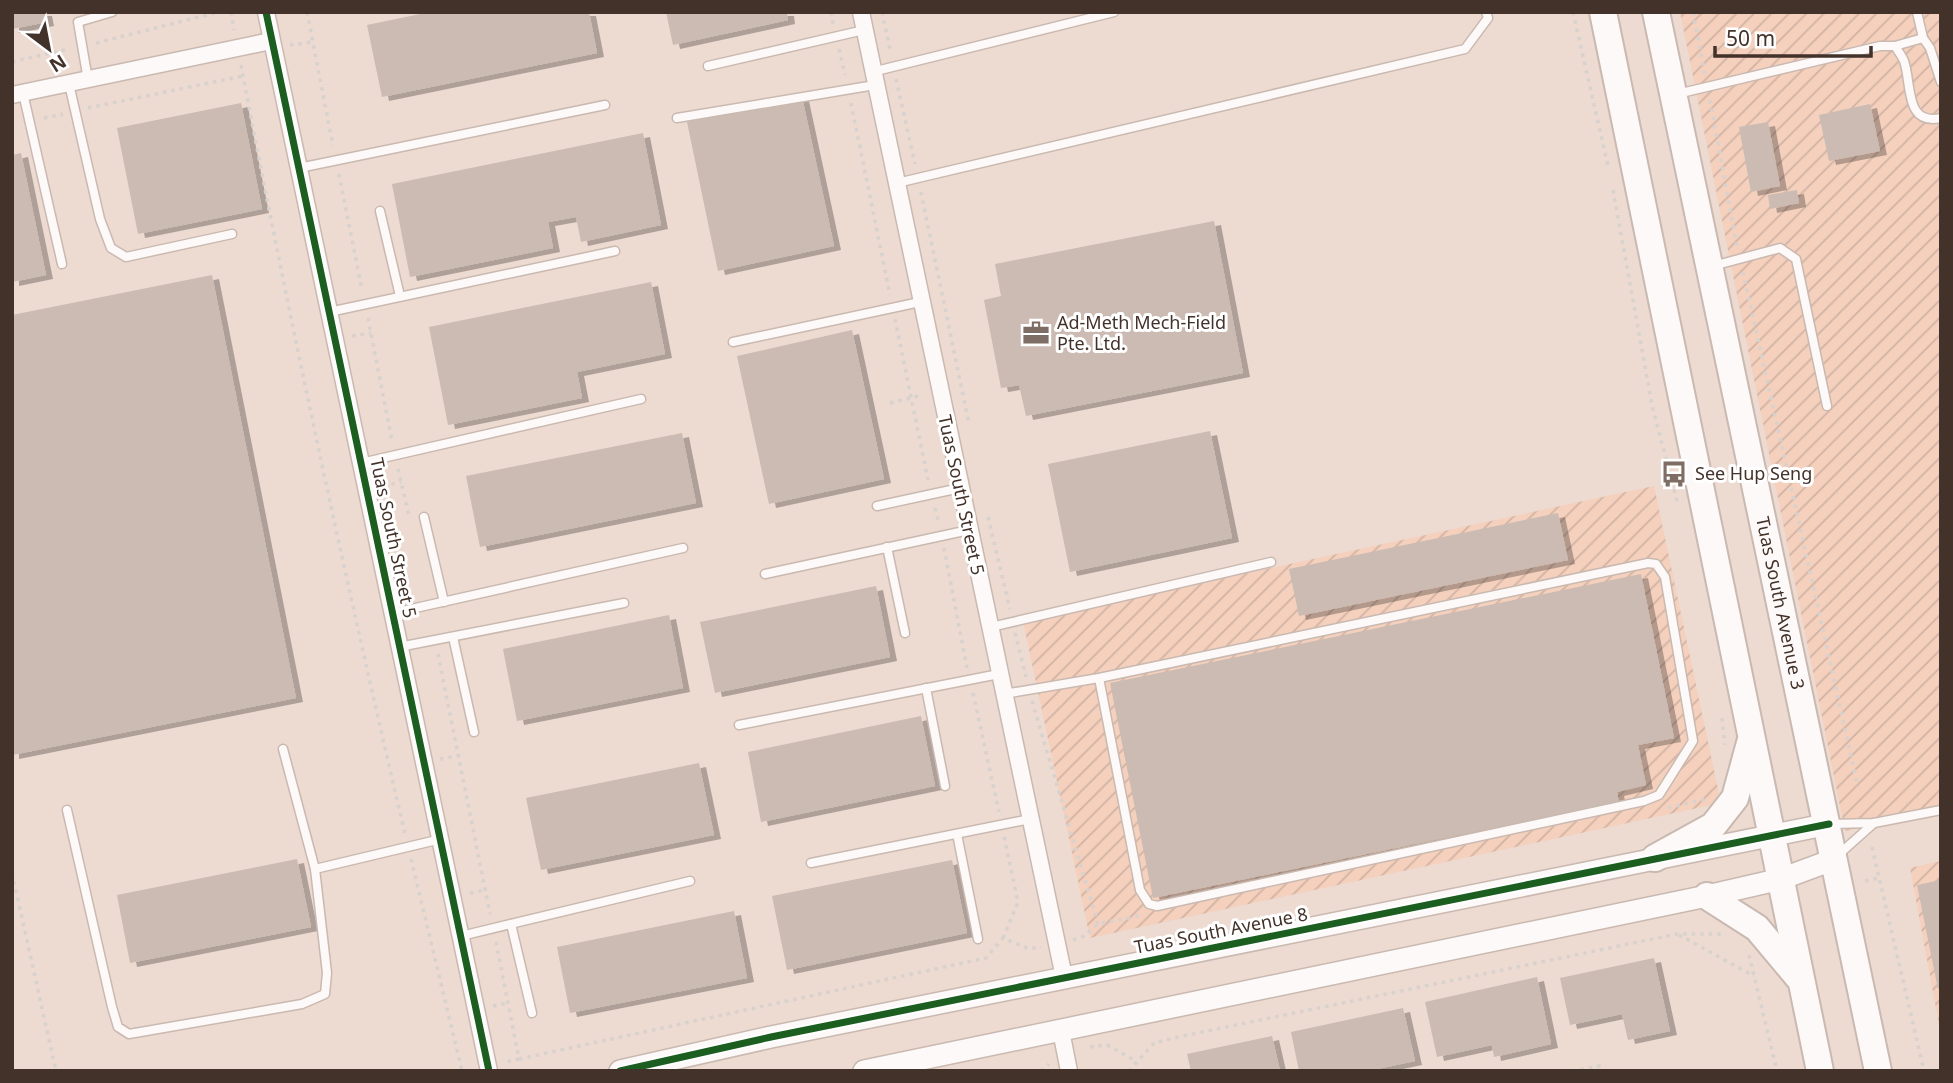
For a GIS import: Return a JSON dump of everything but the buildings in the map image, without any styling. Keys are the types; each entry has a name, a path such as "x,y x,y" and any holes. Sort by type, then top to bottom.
{"main road":[{"path":"1603,12 1820,1071"},
{"name":"Tuas South Avenue 3","path":"1656,12 1829,824 1878,1071"},
{"path":"1655,858 1694,838 1719,819 1735,798 1751,739"},
{"path":"1707,896 1756,928 1799,978"}],"street":[{"name":"Tuas South Street 5","path":"266,12 489,1069"},
{"name":"Tuas South Street 5","path":"860,12 894,183 1064,977"},
{"path":"18,94 271,41"},
{"name":"Tuas South Avenue 8","path":"620,1071 1064,977 1829,824"},
{"path":"864,1071 1063,1041 1781,879 1835,859"},
{"path":"1063,1041 1069,1071"}],"lane":[{"path":"88,80 78,22 112,12"},
{"path":"677,118 847,88 874,79 893,67 1114,12"},
{"path":"894,183 1465,49 1488,18 1486,12"},
{"path":"1917,12 1923,38 1930,48 1941,82"},
{"path":"708,66 864,30"},
{"path":"1674,95 1923,38"},
{"path":"1895,46 1904,59 1912,108 1921,117 1941,118"},
{"path":"69,84 100,219 111,248 126,257 232,234"},
{"path":"18,94 29,122 62,264"},
{"path":"299,168 605,105"},
{"path":"380,212 400,296"},
{"path":"1710,266 1780,248 1796,259 1828,406"},
{"path":"329,312 615,251"},
{"path":"733,342 920,302"},
{"path":"361,463 641,399"},
{"path":"877,506 960,488"},
{"path":"424,517 444,602"},
{"path":"765,574 969,530"},
{"path":"887,547 905,633"},
{"path":"393,614 683,548"},
{"path":"989,628 1271,562"},
{"path":"1004,694 1099,678 1648,563 1656,564 1665,576 1693,741 1659,795 1644,801 1157,906 1149,904 1140,890 1099,678"},
{"path":"400,647 624,603"},
{"path":"453,637 474,732"},
{"path":"739,725 999,674"},
{"path":"926,688 945,786"},
{"path":"67,810 118,1027 129,1034 302,1004 325,993 327,973 316,869 283,749"},
{"path":"1829,824 1874,823 1941,810"},
{"path":"811,863 1030,819"},
{"path":"1835,859 1874,823"},
{"path":"957,834 978,939"},
{"path":"316,869 441,839"},
{"path":"461,936 690,881"},
{"path":"512,924 533,1013"}],"path":[{"path":"12,62 219,12"},
{"path":"307,12 409,519"},
{"path":"882,12 970,432"},
{"path":"1573,12 1611,178 1652,405 1679,509"},
{"path":"1693,12 1740,259 1858,787"},
{"path":"238,48 332,522 462,1071"},
{"path":"29,122 243,75"},
{"path":"489,1069 519,1059 986,958 1003,938 1018,902 847,88"},
{"path":"890,403 939,391"},
{"path":"986,509 1029,690 1098,924"},
{"path":"435,641 519,1059"},
{"path":"1722,717 1726,755"},
{"path":"1872,847 1924,1071"},
{"path":"12,873 56,1071"},
{"path":"1865,881 1879,878"},
{"path":"1129,1071 1154,1043 1178,1037 1677,934 1730,934"},
{"path":"1677,934 1754,976"},
{"path":"1003,938 1029,949 1058,945"},
{"path":"1746,944 1777,1071"},
{"path":"1041,1071 1063,1041 1107,1045 1136,1061"},
{"path":"1572,1071 1600,1066 1605,1071"}],"shaded area":[{"path":"1680,12 1941,12 1941,813 1845,831"},
{"name":"See Hup Seng","path":"1654,486 1721,803 1090,938 1023,621"},
{"path":"1941,861 1941,1035 1910,868"}],"cycle path":[{"path":"266,12 489,1071"},
{"path":"620,1071 771,1037 1829,824"}],"place":[{"name":"Ad-Meth Mech-Field Pte. Ltd.","path":"1036,333"},
{"name":"See Hup Seng","path":"1674,474"}]}
